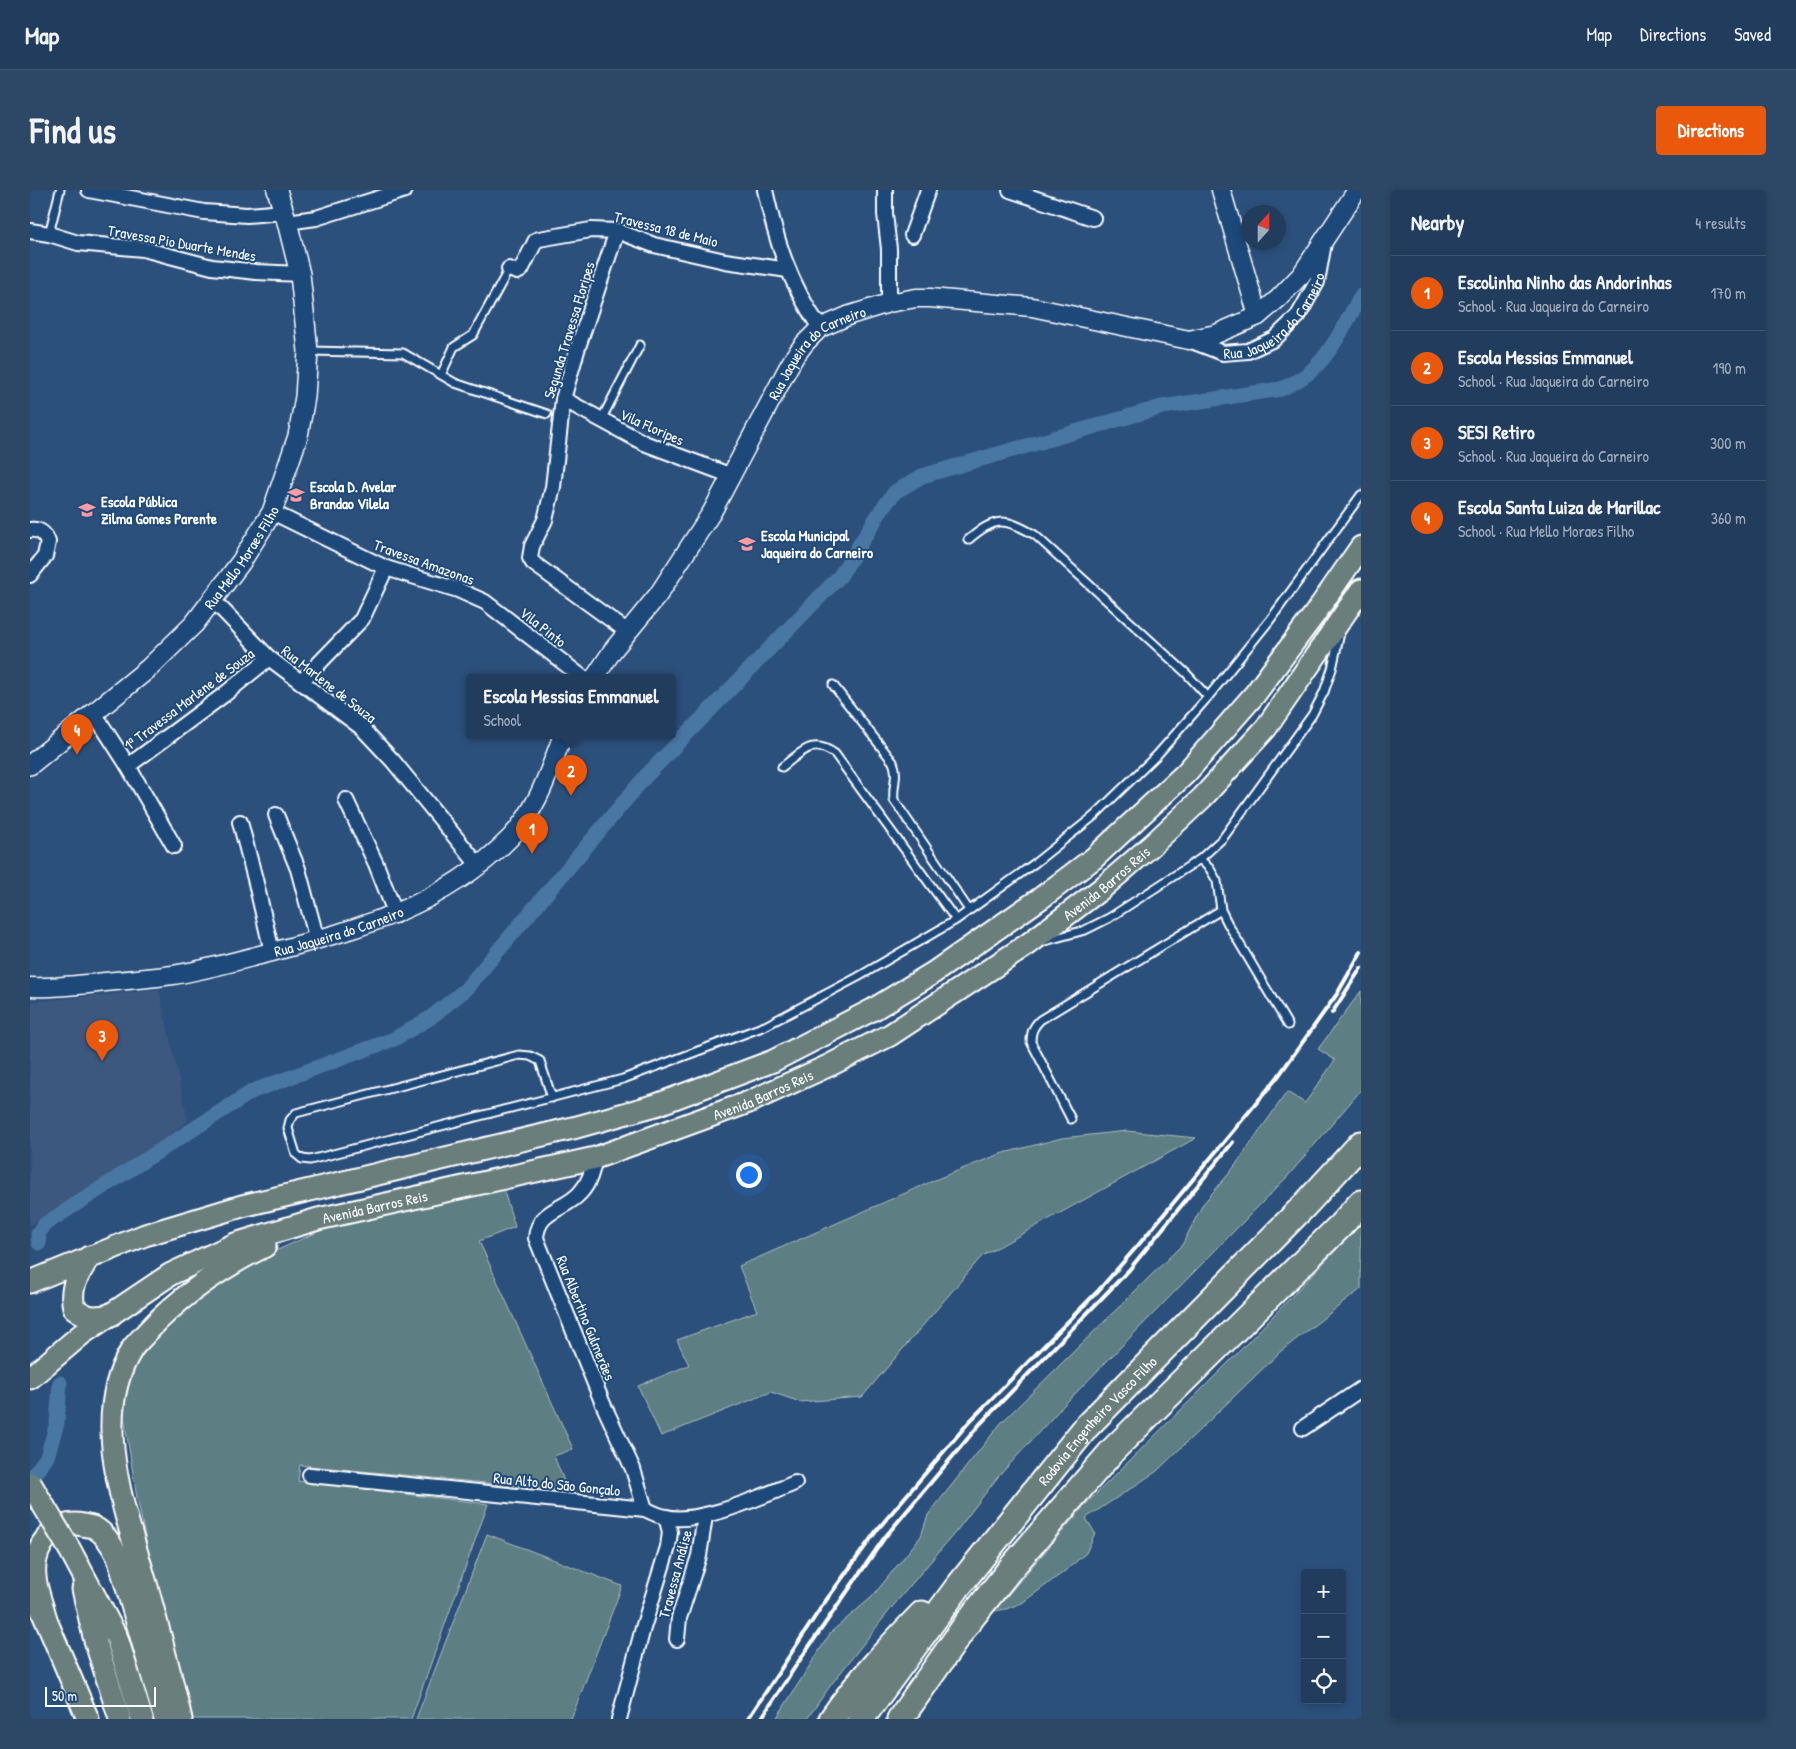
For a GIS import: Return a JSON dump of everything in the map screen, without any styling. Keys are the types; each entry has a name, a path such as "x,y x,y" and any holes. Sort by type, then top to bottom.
{"highway":[{"name":"Rodovia Engenheiro Vasco Filho","path":"861,1719 957,1588 1087,1426 1304,1206 1361,1144"},
{"name":"Rodovia Engenheiro Vasco Filho","path":"900,1719 968,1622 1011,1568 1114,1449 1326,1240 1361,1203"},
{"path":"832,1719 845,1700 915,1621 942,1596 957,1588"}],"main road":[{"name":"Rua Mello Moraes Filho","path":"30,765 149,668 194,624 246,555 272,512 298,436 308,351 300,274 277,190"},
{"name":"Avenida Barros Reis","path":"30,1282 145,1235 242,1206 578,1128 656,1105 773,1061 874,1009 933,973 1048,893 1094,858 1186,773 1255,694 1314,615 1361,547"},
{"name":"Avenida Barros Reis","path":"30,1378 83,1333 171,1274 235,1244 318,1219 595,1158 749,1102 830,1066 890,1035 1028,945 1101,889 1203,797 1266,728 1361,590"},
{"path":"181,1719 170,1669 125,1512 113,1462 112,1411 120,1374 132,1349 154,1324 179,1302 237,1260 318,1219"},
{"path":"89,1257 73,1287 72,1300 74,1308 84,1315 94,1318 112,1314"},
{"path":"30,1483 74,1556 117,1638 142,1719"},
{"path":"46,1619 34,1576 36,1559 42,1543 52,1532 73,1523 94,1528 110,1542 118,1558 165,1719"},
{"path":"74,1556 94,1637 120,1719"},
{"path":"30,1586 88,1719"}],"street":[{"path":"89,190 204,212 247,216 316,218 402,191"},
{"path":"765,190 773,226 788,270 804,304 820,328"},
{"path":"885,190 885,214 889,249 889,303"},
{"path":"912,235 928,190"},
{"path":"1010,190 1093,218"},
{"path":"1221,190 1258,316"},
{"name":"Rua Jaqueira do Carneiro","path":"1189,340 1216,334 1258,316 1280,298 1301,275 1356,190"},
{"name":"Travessa 18 de Maio","path":"509,269 517,272 521,270 537,240 591,230 617,231 654,245 725,261 788,270"},
{"name":"Travessa Pio Duarte Mendes","path":"30,231 49,234 78,243 143,250 212,267 300,274"},
{"name":"Segunda Travessa Floripes","path":"617,231 580,338 563,399 552,487 545,520 530,555 533,563 628,632"},
{"name":"Rua Jaqueira do Carneiro","path":"597,674 613,650 658,594 712,512 795,356 820,328 850,315 889,303 916,298 930,298 1032,307 1189,340 1223,353 1248,351 1274,338 1298,316 1317,282 1325,238"},
{"name":"Vila Floripes","path":"563,399 644,443 732,476"},
{"name":"Travessa Amazonas","path":"272,512 386,568 458,590 484,602"},
{"path":"30,530 43,533 48,542 44,556 30,575"},
{"path":"301,682 362,619 386,568"},
{"name":"Rua Marlene de Souza","path":"213,600 269,658 362,728 393,760 479,866"},
{"name":"Vila Pinto","path":"484,602 578,674"},
{"name":"1ª Travessa Marlene de Souza","path":"128,766 269,658"},
{"path":"94,713 128,766 174,846"},
{"name":"Rua Jaqueira do Carneiro","path":"30,987 65,987 173,975 233,962 317,940 396,914 454,884 479,866 511,837 537,802 562,739"},
{"path":"346,800 376,864 396,914"},
{"path":"276,815 298,869 317,940"},
{"path":"240,822 272,952"},
{"name":"Rua Albertino Gulmerães","path":"595,1158 589,1181 579,1195 542,1218 537,1229 536,1238 603,1404 633,1469 644,1509"},
{"path":"1303,1428 1361,1389"},
{"name":"Rua Alto do São Gonçalo","path":"310,1475 644,1509 666,1518 684,1519 705,1516 795,1483"},
{"name":"Travessa Análise","path":"677,1640 679,1618 699,1556 705,1516"},
{"path":"610,1719 614,1714 620,1714 643,1628 668,1547 670,1532 666,1518"}],"lane":[{"path":"49,234 60,190"},
{"path":"440,375 454,347 473,335 509,269"},
{"path":"601,421 640,345"},
{"path":"308,351 403,353 455,383 547,414"},
{"path":"552,1098 540,1061 530,1056 519,1055 296,1114 290,1120 288,1128 296,1154 302,1159 310,1160 552,1098 623,1079 765,1026 858,977 956,920 1035,863 1094,816 1158,755 1270,620 1361,495"},
{"path":"968,540 983,526 1000,521 1018,525 1035,535 1186,673 1208,697"},
{"path":"1028,945 1085,930 1109,918 1200,859 1228,831 1312,715 1324,692 1332,668 1346,611"},
{"path":"833,685 893,762 897,776 893,791 894,800 969,910"},
{"path":"782,767 808,748 817,746 827,748 835,754 956,920"},
{"path":"1200,859 1210,869 1217,881 1221,910 1228,924 1288,1025"},
{"path":"1071,1119 1031,1042 1031,1033 1034,1026 1040,1020 1221,910"}],"shaded area":[{"path":"159,990 188,1121 154,1147 30,1225 30,1002"}],"green space":[{"path":"1361,991 1361,1090 1288,1176 1062,1407 997,1478 958,1529 893,1606 830,1686 807,1719 776,1719 831,1632 872,1597 921,1536 928,1515 1001,1423 1182,1245 1203,1204 1232,1170 1287,1092 1305,1103 1335,1060 1318,1049"},
{"path":"1127,1131 1196,1138 982,1256 862,1397 800,1402 771,1392 661,1436 638,1386 689,1365 677,1340 757,1311 739,1266 942,1177 1000,1154 1062,1138"},
{"path":"503,1188 515,1227 479,1241 573,1449 554,1456 568,1491 300,1465 298,1481 488,1504 411,1719 189,1719 172,1658 149,1556 136,1492 122,1405 139,1354 197,1299 240,1267 324,1229"},
{"path":"1361,1224 1361,1289 1281,1351 1157,1471 1086,1518 1095,1533 1086,1553 1022,1603 994,1611 1087,1503 1229,1362"},
{"path":"487,1534 622,1586 571,1719 416,1719"}],"waterway":[{"path":"39,1243 38,1234 45,1224 253,1091 394,1039 430,1018 465,990 645,777 840,576 882,509 895,492 922,476 1162,407 1281,389 1304,376 1319,364 1339,336 1361,296"},
{"path":"30,1480 47,1457 57,1423 60,1383"}],"railway":[{"path":"748,1719 822,1606 877,1530 969,1422 1098,1291 1140,1243 1277,1078 1337,994 1361,952"},
{"path":"1332,1013 1361,968"},
{"path":"761,1719 885,1537 980,1424 1129,1270 1233,1142"}],"place":[{"name":"Escola D. Avelar Brandao Vilela","path":"296,495"},
{"name":"Escola Pública Zilma Gomes Parente","path":"87,510"},
{"name":"Escola Municipal Jaqueira do Carneiro","path":"747,544"},
{"name":"Escola Santa Luiza de Marillac","path":"77,755"},
{"name":"Escola Messias Emmanuel","path":"571,796"},
{"name":"Escolinha Ninho das Andorinhas","path":"532,854"},
{"name":"SESI Retiro","path":"102,1061"}]}
